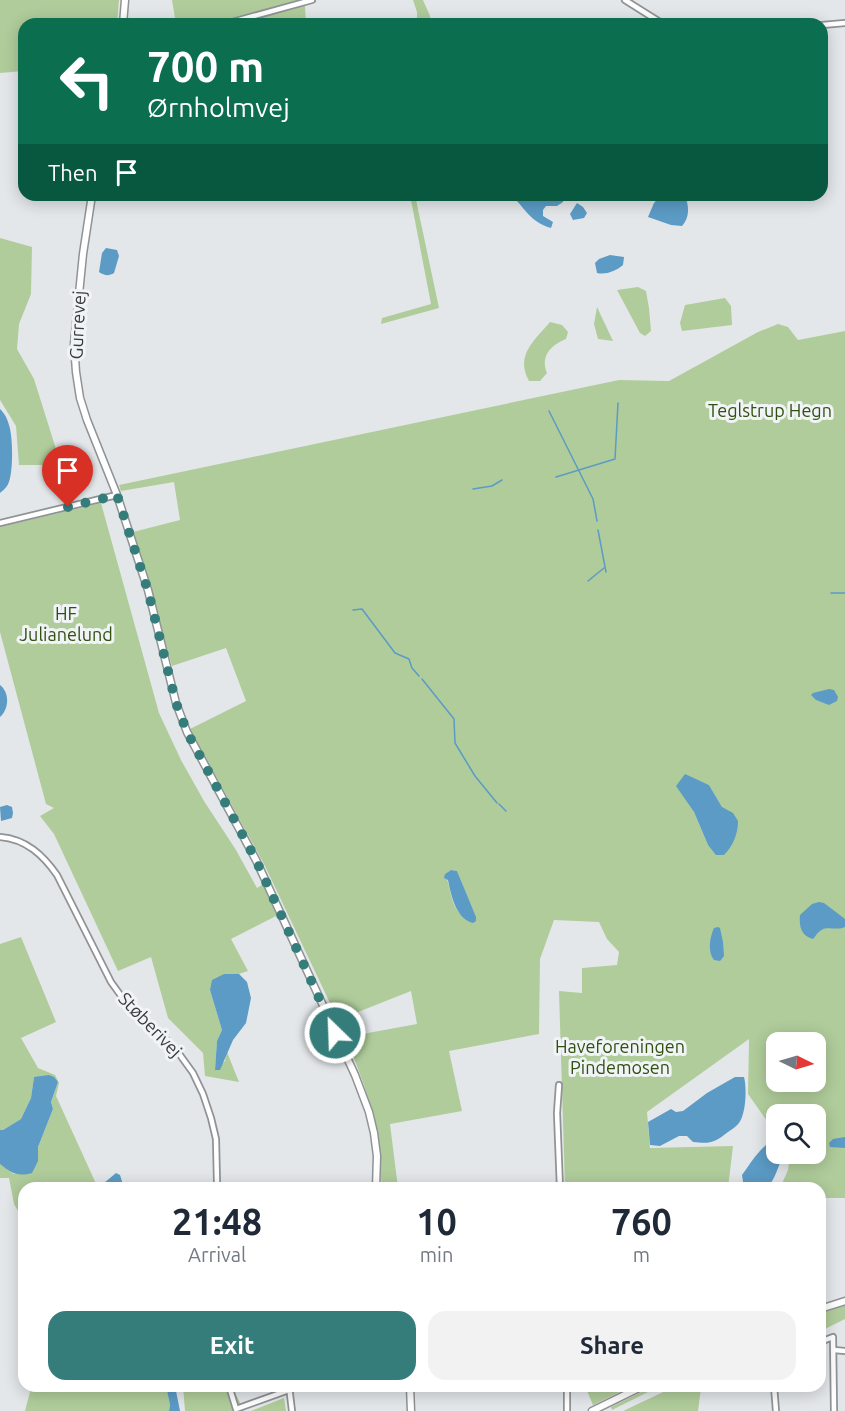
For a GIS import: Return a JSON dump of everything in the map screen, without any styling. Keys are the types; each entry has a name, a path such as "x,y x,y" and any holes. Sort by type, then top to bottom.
{"street":[{"path":"123,18 124,0"},
{"path":"247,18 312,0"},
{"path":"625,0 654,18"},
{"path":"828,24 845,23"},
{"name":"Gurrevej","path":"91,201 74,344 80,398 117,495 148,591 176,703 187,732 271,891 366,1102 374,1133 376,1182"},
{"path":"0,523 117,495"},
{"name":"Støberivej","path":"0,837 20,841 48,861 111,982 139,1016 168,1041 193,1073 203,1094 216,1138 217,1182"},
{"path":"559,1085 557,1113 560,1182"},
{"path":"826,1307 845,1301"},
{"path":"826,1340 833,1337 834,1411"},
{"path":"834,1350 845,1351"},
{"path":"231,1392 236,1409 279,1392"},
{"path":"290,1392 292,1411"},
{"path":"410,1411 411,1392"},
{"path":"567,1392 567,1411"},
{"path":"592,1411 631,1392"},
{"path":"774,1392 776,1411"}],"green space":[{"path":"0,0 119,0 118,18 18,18 18,72 0,73"},
{"path":"172,0 311,0 305,6 306,18 175,18"},
{"path":"413,0 423,0 430,18 417,18"},
{"path":"411,201 416,201 439,308 381,324 382,318 431,304"},
{"path":"0,238 32,247 31,294 19,324 17,349 34,379 61,465 19,465 16,426 0,400"},
{"path":"638,287 646,291 649,308 651,331 645,336 640,333 617,290"},
{"path":"725,298 731,306 732,325 682,331 680,323 685,305"},
{"path":"597,307 613,341 598,339 594,324"},
{"path":"550,322 562,325 568,332 566,339 556,344 548,352 545,361 547,373 540,381 529,381 525,372 525,356 533,342"},
{"path":"778,324 788,327 798,340 845,331 845,1198 826,1198 826,1182 783,1182 789,1164 826,1164 826,1104 766,1104 766,1120 748,1094 749,1039 647,1112 650,1148 733,1146 729,1182 565,1182 559,991 582,993 582,968 617,965 619,952 607,939 599,922 554,920 540,959 539,1034 449,1051 462,1111 390,1124 397,1182 381,1182 376,1124 346,1037 417,1024 411,991 338,1020 264,864 190,729 246,701 226,648 172,666 133,532 180,520 174,482 121,491 119,485 619,380 669,381 758,332","holes":["685,775 709,785 722,807 708,845 694,812 677,786","451,870 457,871 476,919 463,916 453,901 445,874"]},
{"name":"HF Julianelund","path":"101,503 159,713 181,760 204,801 236,850 257,888 265,883 280,914 231,939 248,971 239,974 224,974 210,990 222,1030 217,1041 215,1070 225,1061 227,1052 239,1082 205,1076 203,1053 168,1018 151,957 118,971 54,834 40,816 54,808 46,804 0,632 0,527"},
{"path":"21,937 56,1022 21,1038 38,1068 55,1075 59,1083 56,1096 95,1182 18,1182 18,1211 14,1204 9,1178 0,1178 0,1164 14,1174 38,1161 38,1147 53,1109 51,1102 58,1082 34,1077 31,1098 21,1119 0,1130 0,944"},
{"path":"845,1305 845,1319 826,1328 826,1311"},
{"path":"30,1392 167,1392 170,1405 169,1411 25,1411"},
{"path":"183,1392 235,1392 244,1411 185,1411"},
{"path":"588,1392 620,1392 593,1405"},
{"path":"642,1392 648,1392 612,1410 611,1407"},
{"path":"663,1392 700,1392 698,1411 623,1411"},
{"path":"284,1398 286,1411 251,1411"}],"water":[{"path":"517,201 563,201 557,206 546,206 543,210 543,216 553,222 551,228 533,218"},
{"path":"656,201 686,201 688,211 682,226 671,225 648,217"},
{"path":"577,203 587,213 584,218 573,220 570,214"},
{"path":"106,248 117,250 119,256 114,273 109,275 99,272 102,253"},
{"path":"610,255 624,257 623,265 611,272 597,273 595,263"},
{"path":"0,409 9,425 12,456 9,481 0,493"},
{"path":"0,685 7,701 0,717"},
{"path":"834,690 838,697 837,701 829,705 816,700 811,695 813,693"},
{"path":"685,774 709,785 722,807 733,813 738,821 734,840 724,855 716,855 708,845 694,812 676,786"},
{"path":"7,805 12,807 12,818 1,821 0,807"},
{"path":"451,870 457,871 476,917 473,923 462,917 455,906 448,880 444,878 445,874"},
{"path":"824,903 845,919 845,927 822,929 813,939 806,936 802,930 800,915 812,904"},
{"path":"718,927 723,942 724,956 720,961 714,960 710,948 714,928"},
{"path":"224,974 239,974 247,982 251,998 246,1023 233,1040 220,1070 215,1070 217,1041 222,1030 210,990 212,980"},
{"path":"49,1075 58,1082 51,1102 53,1109 38,1147 38,1161 32,1173 23,1175 15,1173 0,1164 0,1130 21,1119 31,1098 34,1077"},
{"path":"735,1077 744,1077 746,1094 743,1114 735,1127 712,1142 693,1142 687,1136 679,1136 660,1146 650,1145 648,1122 671,1109 676,1112 683,1111 707,1093"},
{"path":"845,1137 845,1148 830,1147 829,1143 833,1139"},
{"path":"766,1145 766,1164 779,1164 772,1182 743,1182 742,1175"},
{"path":"116,1173 120,1175 122,1182 105,1182"},
{"path":"167,1392 176,1392 180,1411 169,1411"}],"waterway":[{"path":"556,477 615,459 618,403"},
{"path":"549,411 593,499 597,521"},
{"path":"473,489 492,486 502,480"},
{"path":"598,530 606,572"},
{"path":"588,581 604,568"},
{"path":"831,593 845,593"},
{"path":"353,610 362,609 395,653 409,659 412,668 419,676"},
{"path":"422,679 454,719 455,743 475,776 497,803"},
{"path":"499,804 506,811"}],"route":[{"path":"68,507 117,495 148,591 176,703 187,732 256,860 335,1033"}],"park label":[{"name":"Teglstrup Hegn","path":"770,411"},
{"name":"Haveforeningen Pindemosen","path":"620,1057"}]}
